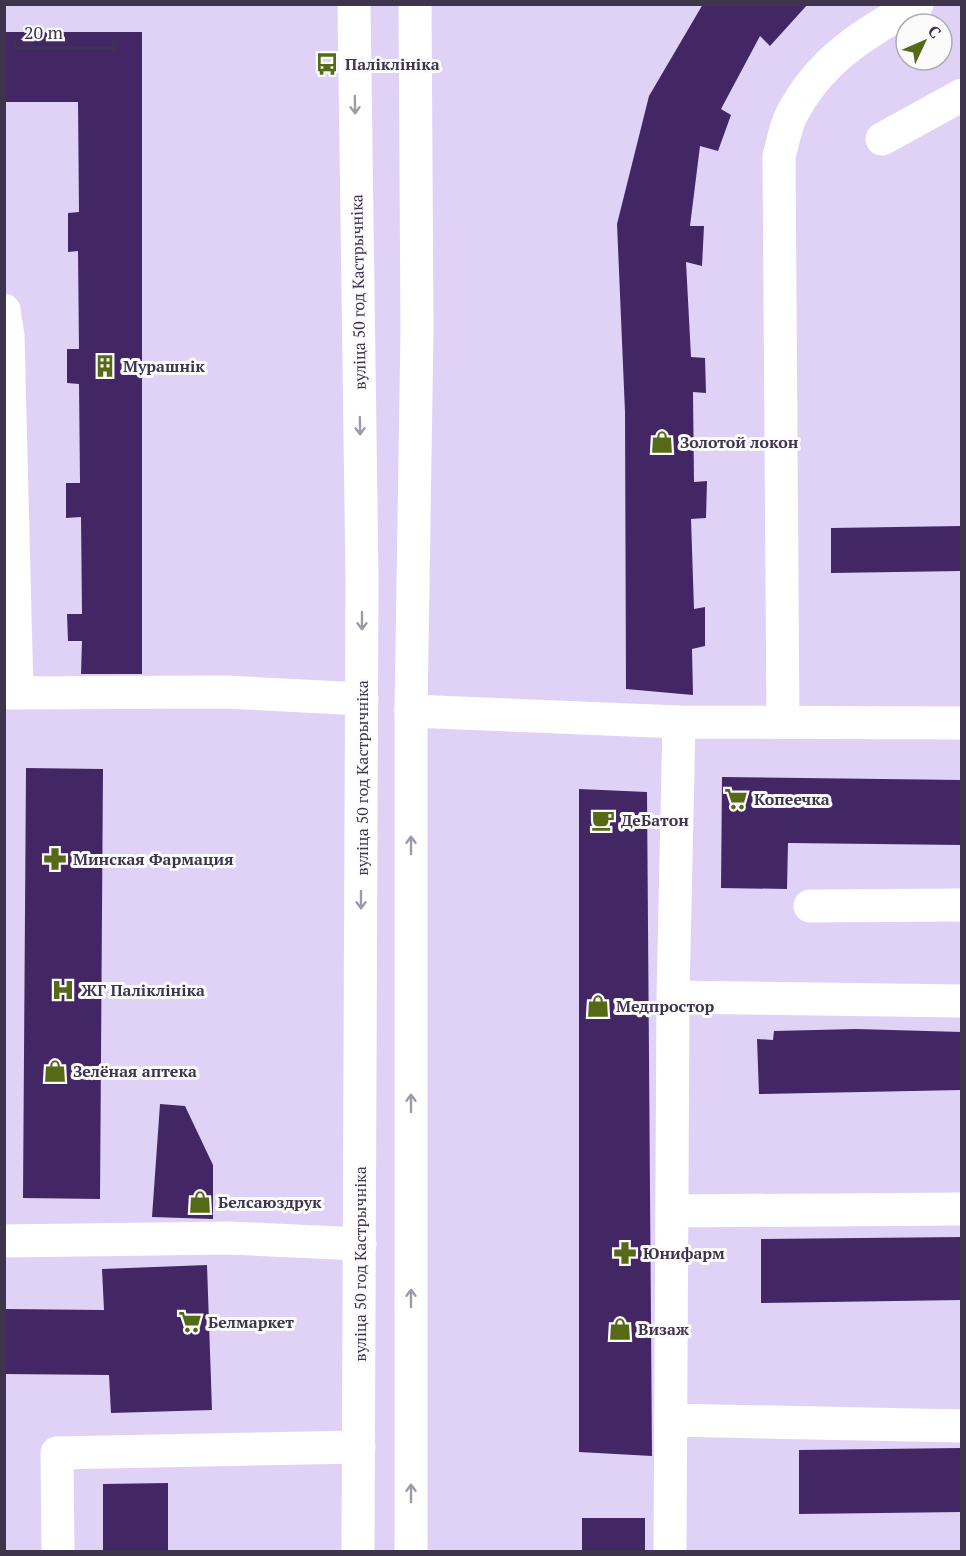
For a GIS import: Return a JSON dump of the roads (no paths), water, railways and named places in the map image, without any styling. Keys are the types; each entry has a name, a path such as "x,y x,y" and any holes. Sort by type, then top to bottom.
{"main road":[{"name":"вуліца 50 год Кастрычніка","path":"354,4 362,699 358,1551"},
{"path":"411,1551 411,711 417,330 414,4"},
{"path":"783,722 779,156 790,117 816,74 864,34 917,4"},
{"path":"882,139 962,95"},
{"path":"4,310 8,336 11,693 226,692 362,699"},
{"path":"411,711 680,722 962,723"},
{"path":"670,1551 673,997 680,722"},
{"path":"810,906 962,905"},
{"path":"673,997 962,1001"},
{"path":"672,1211 962,1209"},
{"path":"4,1242 230,1238 360,1244"},
{"path":"671,1420 962,1426"},
{"path":"58,1551 57,1452 359,1447"}],"place":[{"name":"Паліклініка","path":"327,64"},
{"name":"Мурашнік","path":"105,366"},
{"name":"Золотой локон","path":"662,442"},
{"name":"Копеечка","path":"736,799"},
{"name":"ДеБатон","path":"603,820"},
{"name":"Минская Фармация","path":"55,859"},
{"name":"ЖГ Паліклініка","path":"63,990"},
{"name":"Медпростор","path":"598,1006"},
{"name":"Зелёная аптека","path":"55,1071"},
{"name":"Белсаюздрук","path":"200,1202"},
{"name":"Юнифарм","path":"625,1253"},
{"name":"Белмаркет","path":"190,1322"},
{"name":"Визаж","path":"620,1329"}]}
